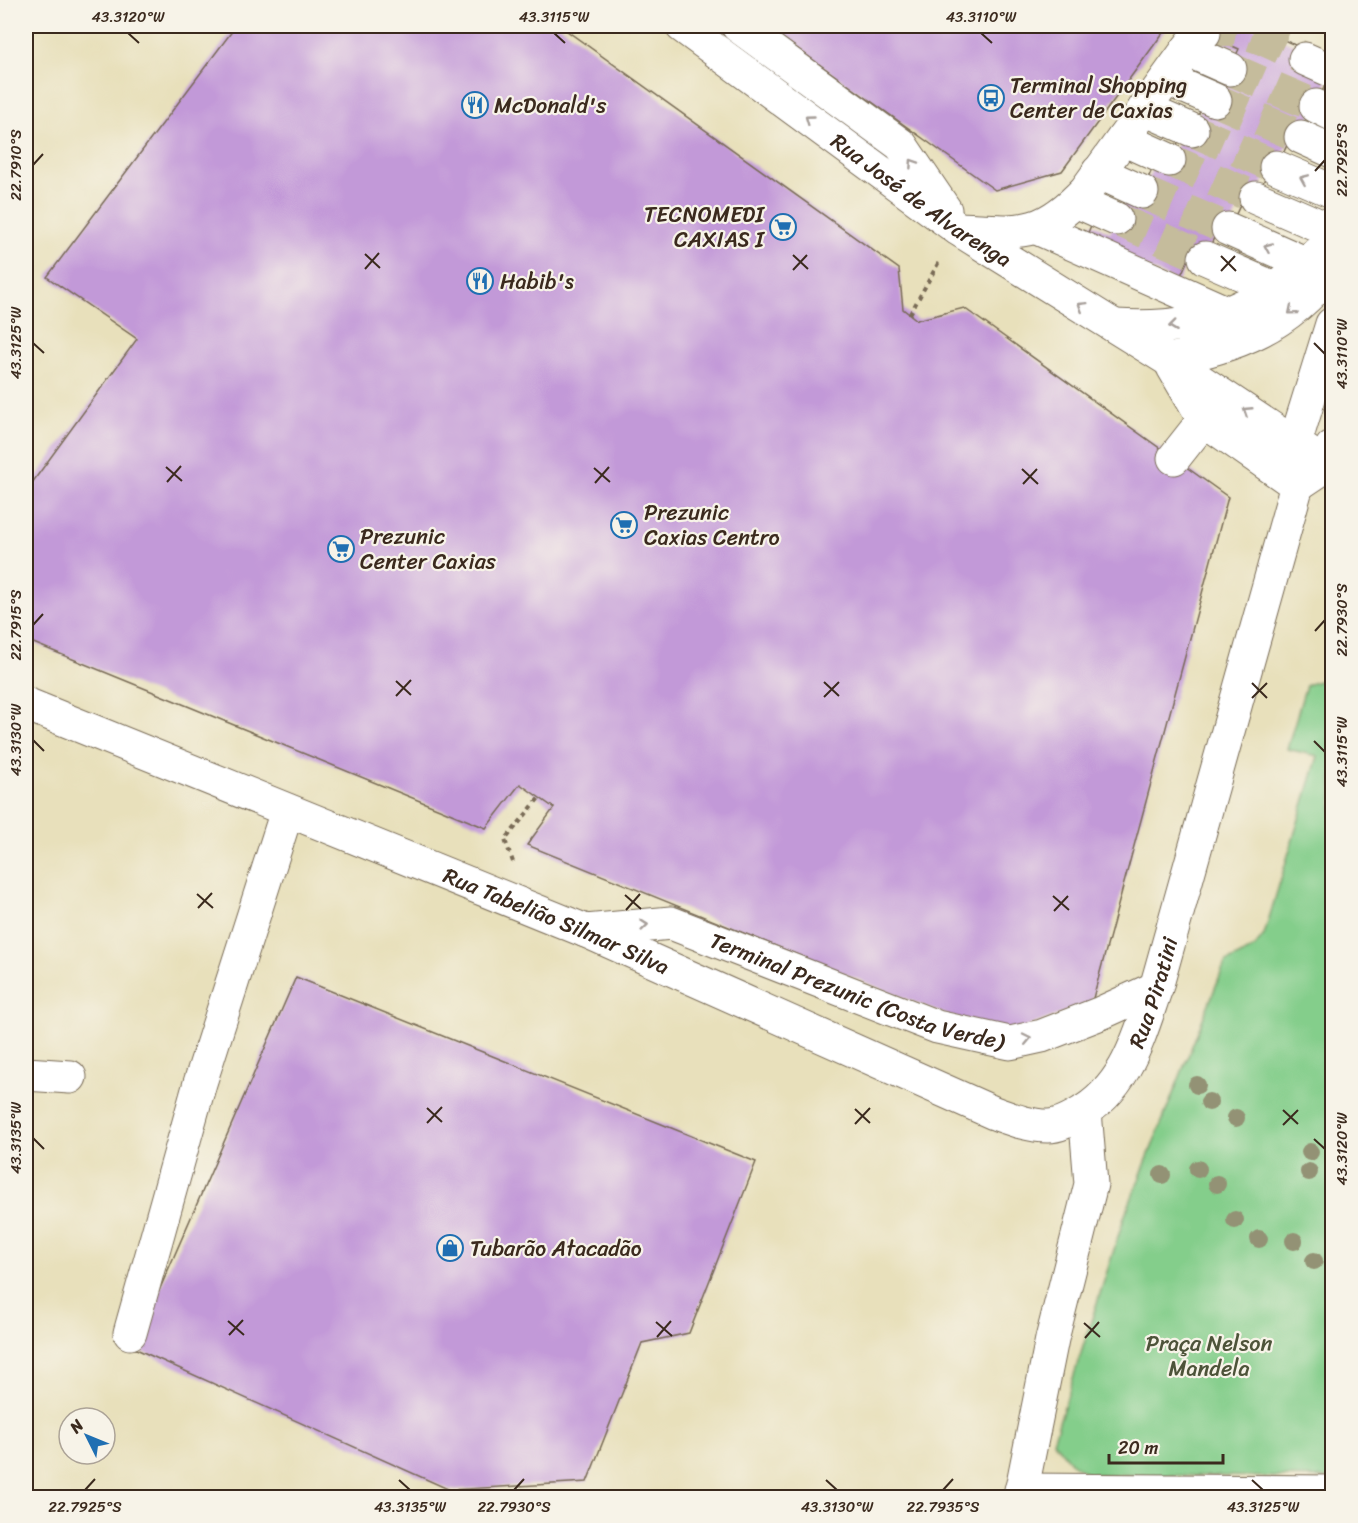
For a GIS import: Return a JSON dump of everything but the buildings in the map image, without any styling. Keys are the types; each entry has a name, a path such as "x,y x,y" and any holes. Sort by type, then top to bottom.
{"main road":[{"name":"Rua José de Alvarenga","path":"682,26 958,229 1169,360 1295,443 1331,460"},
{"path":"738,26 901,145 958,229 1016,231 1037,228 1056,218 1076,201 1196,42 1230,69"},
{"path":"1167,79 1215,100"},
{"path":"1144,109 1192,130"},
{"path":"1301,137 1332,152"},
{"path":"1123,140 1169,160"},
{"path":"1276,167 1332,191"},
{"path":"1098,172 1142,192"},
{"path":"1256,198 1332,231"},
{"path":"1076,201 1116,219"},
{"path":"1037,228 1228,314"},
{"path":"1228,229 1320,266"},
{"path":"1169,360 1224,346 1284,318 1319,286 1320,266 1332,240"},
{"path":"1205,258 1274,288"},
{"path":"1115,326 1148,328 1201,322 1228,314 1320,266"},
{"name":"Rua Piratini","path":"1085,1111 1106,1094 1128,1064 1156,988 1297,485 1295,443 1332,324"},
{"name":"Rua José de Alvarenga","path":"1169,360 1204,420 1297,485"},
{"path":"1174,458 1204,420"},
{"path":"1297,485 1331,460"},
{"name":"Rua Tabelião Silmar Silva","path":"26,704 586,931 1008,1118 1049,1126 1059,1124 1085,1111"},
{"path":"130,1333 200,1083 287,811"},
{"name":"Terminal Prezunic (Costa Verde)","path":"586,931 671,923 937,1027 1010,1043 1042,1036 1156,988"},
{"path":"26,1074 70,1077"},
{"path":"1085,1111 1091,1184 1052,1339 1020,1493 1332,1492"}],"path":[{"path":"910,314 958,229"},
{"path":"529,908 505,840 539,798"}],"green space":[{"name":"Praça Nelson Mandela","path":"1332,677 1332,1478 1088,1474 1070,1462 1053,1441 1125,1215 1225,963 1254,948 1264,935 1318,756 1287,749 1306,685"}],"tunnel":[{"path":"1204,33 1216,30 1242,32 1256,36 1305,59"},
{"path":"1230,69 1316,106"},
{"path":"1215,100 1301,137"},
{"path":"1192,130 1276,167"},
{"path":"1169,160 1256,198"},
{"path":"1142,192 1228,229"},
{"path":"1116,219 1205,258"}],"place":[{"name":"Terminal Shopping Center de Caxias","path":"991,98"},
{"name":"McDonald's","path":"475,105"},
{"name":"TECNOMEDI CAXIAS I","path":"783,227"},
{"name":"Habib's","path":"480,281"},
{"name":"Prezunic Caxias Centro","path":"624,525"},
{"name":"Prezunic Center Caxias","path":"341,549"},
{"name":"Tubarão Atacadão","path":"450,1248"}]}
